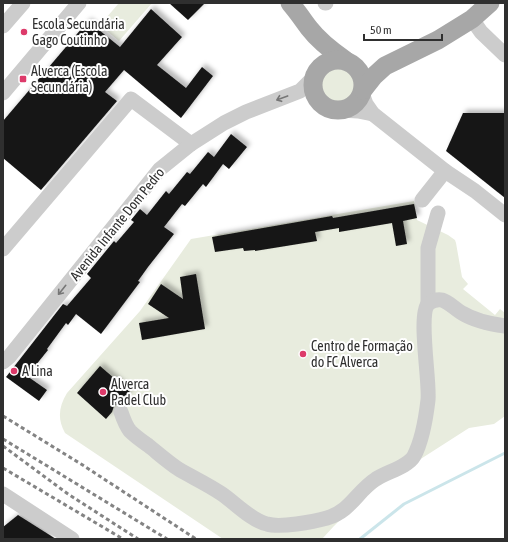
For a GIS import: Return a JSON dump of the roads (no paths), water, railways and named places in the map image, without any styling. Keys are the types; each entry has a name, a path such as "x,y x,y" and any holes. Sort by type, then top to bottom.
{"main road":[{"path":"290,3 325,46 358,68 362,75 364,83 360,98 349,108 335,110 328,108 317,98 314,92 317,51 310,29"},
{"path":"362,92 374,76 385,66 438,40 472,19 490,3"},
{"path":"316,74 323,65 337,59 363,67 370,68 385,66"}],"street":[{"path":"3,26 23,3"},
{"path":"3,93 79,3"},
{"path":"472,19 481,32 498,42 505,55"},
{"name":"Avenida Infante Dom Pedro","path":"3,362 9,357 160,169 191,144 229,120 300,90 316,74"},
{"path":"362,92 366,104 373,114 445,171 505,215"},
{"path":"3,249 131,99 191,144"},
{"path":"342,110 373,114"},
{"path":"422,200 445,171"},
{"path":"120,412 129,430 161,456 180,470 212,487 247,513 266,524 274,525 312,521 336,515 352,503 374,480 413,458 419,447 428,400 428,379 423,320 428,304 428,248 438,213"},
{"path":"428,304 434,300 441,300 447,302 463,314 489,324 505,326"},
{"path":"3,494 72,539"}],"waterway":[{"path":"360,539 404,504 505,453"}],"railway":[{"path":"3,416 81,464 196,539"},
{"path":"3,439 167,539"},
{"path":"3,446 68,494 138,539"},
{"path":"3,468 123,539"}],"place":[{"name":"Escola Secundária Gago Coutinho","path":"24,32"},
{"name":"Alverca (Escola Secundária)","path":"23,79"},
{"name":"Centro de Formação do FC Alverca","path":"303,354"},
{"name":"A Lina","path":"14,371"},
{"name":"Alverca Padel Club","path":"103,392"}]}
